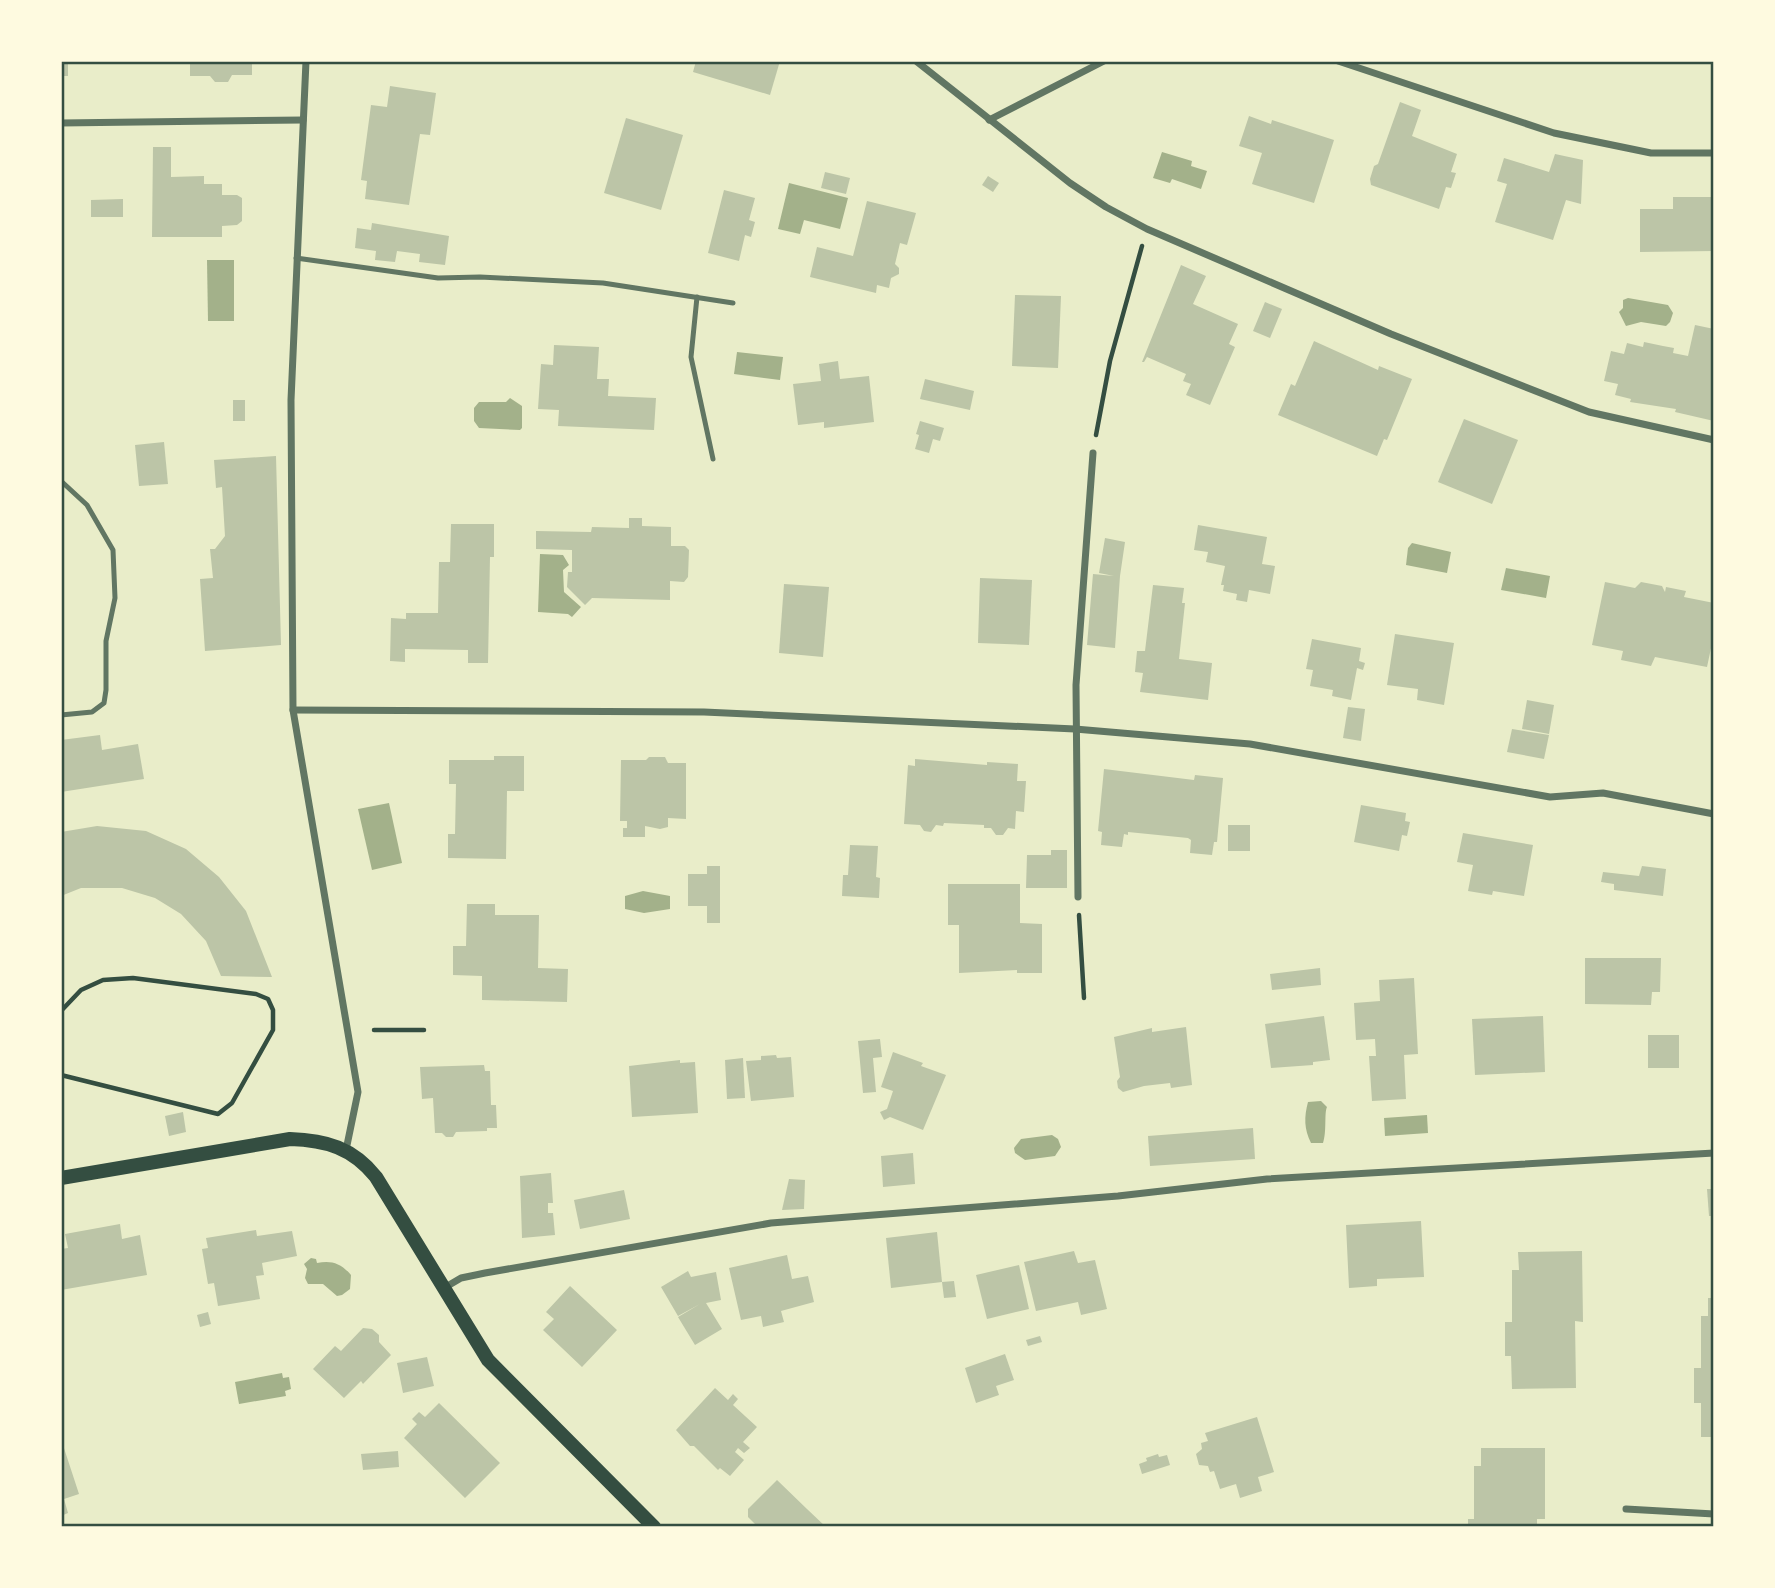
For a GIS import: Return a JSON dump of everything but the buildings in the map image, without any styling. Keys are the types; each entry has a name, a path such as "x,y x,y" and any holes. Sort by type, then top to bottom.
{"main road":[{"path":"61,1178 290,1139 315,1140 357,1157 376,1177 488,1360 654,1527"}],"street":[{"path":"306,61 291,400 293,710 358,1092 345,1150"},
{"path":"916,61 1070,183 1106,207 1147,229 1391,334 1589,412 1714,440"},
{"path":"989,120 1104,61"},
{"path":"1338,61 1554,133 1651,153 1714,153"},
{"path":"61,123 303,120"},
{"path":"1078,897 1076,685 1093,453"},
{"path":"293,710 704,712 1075,729 1250,744 1550,797 1603,793 1714,814"},
{"path":"444,1288 461,1278 485,1273 771,1223 1118,1196 1267,1179 1714,1153"},
{"path":"1626,1508 1714,1514"}],"lane":[{"path":"296,258 438,278 480,276 603,283 733,303"},
{"path":"697,297 691,357 713,459"},
{"path":"61,481 87,505 113,550 115,598 106,641 104,703 92,712 61,715"}],"path":[{"path":"1093,453 1110,361 1147,229"},
{"path":"1078,897 1084,998"},
{"path":"61,1011 81,990 103,980 134,978 256,994 268,999 273,1010 273,1030 232,1103 218,1114 61,1075"},
{"path":"374,1030 424,1030"}],"shaded area":[{"path":"1162,152 1192,161 1191,166 1207,171 1201,189 1172,179 1170,183 1153,178"},
{"path":"789,183 848,198 840,229 804,220 800,234 778,229"},
{"path":"207,260 234,260 234,321 208,321"},
{"path":"1628,298 1668,305 1673,313 1670,322 1666,326 1641,322 1626,326 1619,312 1623,308 1623,300"},
{"path":"737,352 783,357 780,380 734,374"},
{"path":"510,398 522,406 520,430 479,428 474,421 474,408 479,402 506,402"},
{"path":"1412,543 1451,552 1447,573 1406,565 1408,548"},
{"path":"540,554 563,555 569,565 563,570 564,592 581,607 572,617 568,614 538,612"},
{"path":"1506,568 1550,576 1546,598 1501,590"},
{"path":"389,803 402,863 372,870 358,809"},
{"path":"643,891 670,896 670,909 644,913 625,909 625,896"},
{"path":"1321,1101 1327,1107 1323,1143 1311,1143 1305,1123 1308,1102"},
{"path":"1427,1115 1428,1133 1385,1136 1384,1118"},
{"path":"1052,1135 1058,1139 1061,1147 1055,1156 1025,1160 1015,1153 1014,1148 1021,1139"},
{"path":"311,1258 316,1259 317,1263 331,1262 340,1265 351,1275 350,1289 337,1296 323,1284 308,1284 304,1264"},
{"path":"282,1373 283,1378 289,1377 291,1389 285,1391 286,1396 239,1404 235,1382"}]}
